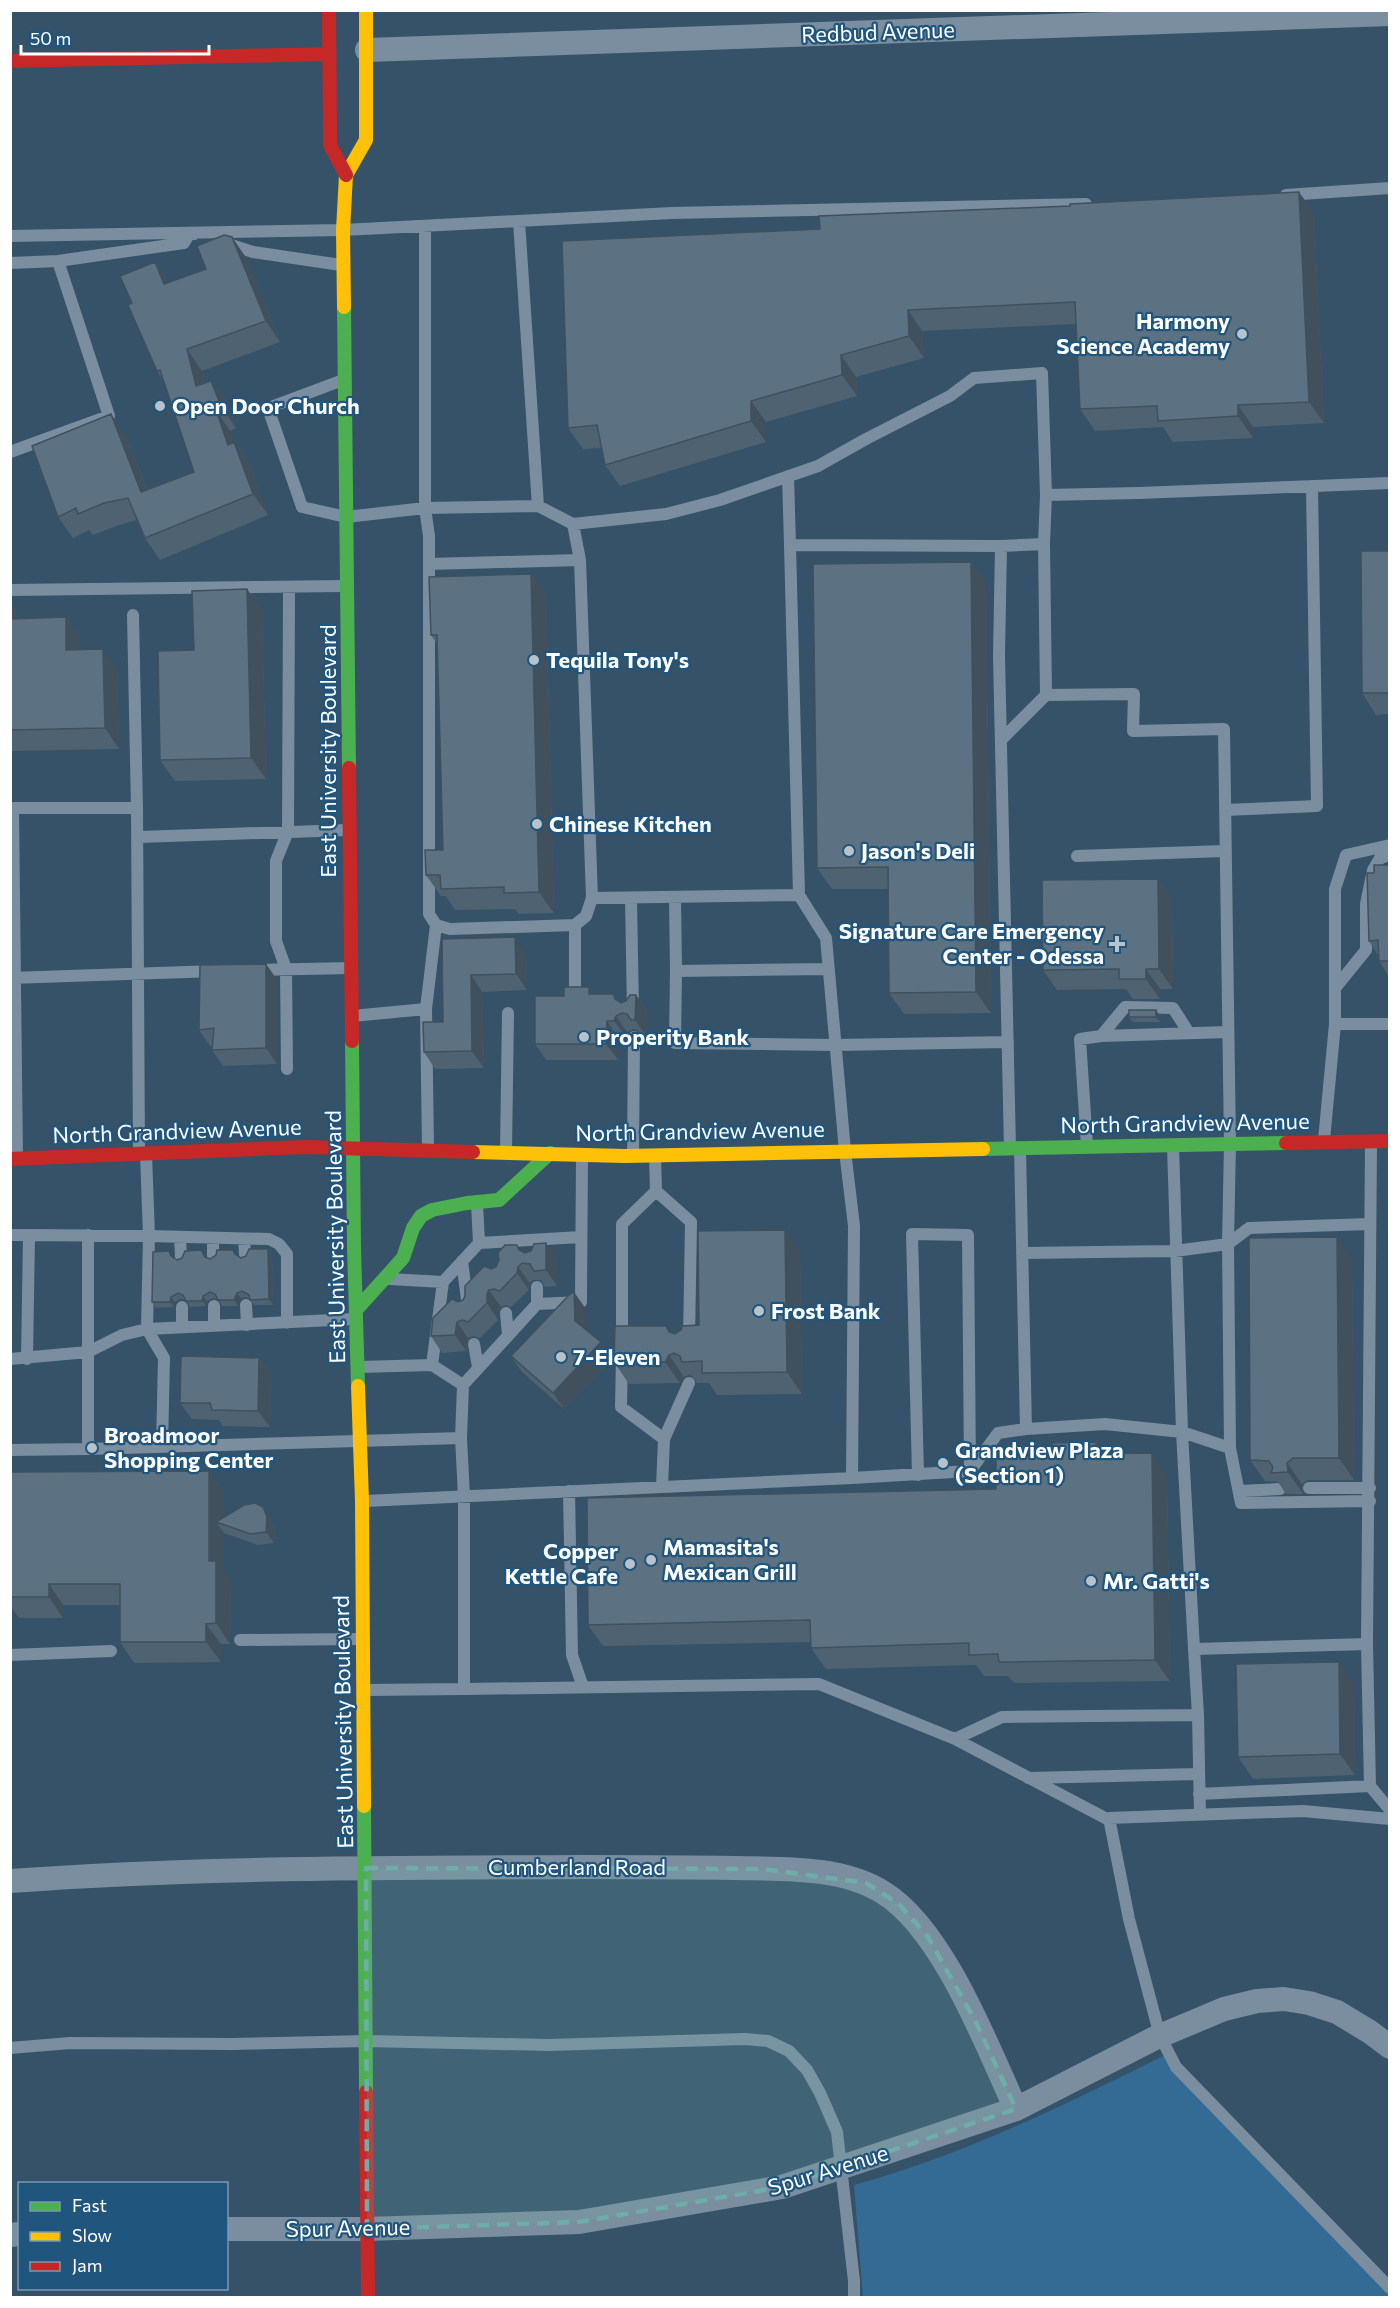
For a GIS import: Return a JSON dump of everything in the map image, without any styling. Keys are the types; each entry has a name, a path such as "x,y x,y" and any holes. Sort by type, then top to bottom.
{"main road":[{"path":"328,10 330,145 346,175"},
{"name":"East University Boulevard","path":"366,10 366,140 346,175 343,230 351,1017 364,1639 368,2298"},
{"path":"10,61 329,54"},
{"name":"North Grandview Avenue","path":"14,1159 142,1153 353,1148 655,1155 1389,1141"},
{"path":"356,1315 403,1258 412,1228 421,1216 432,1210 499,1200 550,1153"}],"street":[{"name":"Redbud Avenue","path":"367,50 1389,14"},
{"name":"Cumberland Road","path":"10,1881 81,1876 366,1868 763,1869 843,1876 866,1883 883,1892 899,1904 928,1937 976,2022 1017,2109"},
{"name":"Spur Avenue","path":"228,2229 367,2229 579,2222 782,2187 1017,2109 1160,2036 1224,2009 1257,2001 1284,1999 1309,2003 1337,2012 1370,2032 1389,2047"}],"lane":[{"path":"1277,195 1389,188"},
{"path":"10,236 343,230 672,213 1094,204"},
{"path":"519,221 538,506"},
{"path":"425,226 425,508 429,536 429,914 436,925 426,1009 428,1150"},
{"path":"10,263 58,261 184,243 190,233"},
{"path":"190,233 254,252 344,265"},
{"path":"10,452 109,416 58,261"},
{"path":"345,380 268,408 302,507 346,517 425,508 538,506 573,524 666,514 720,500 818,466 950,396 974,378 1042,373 1046,495 1044,544 1046,695"},
{"path":"788,476 799,894 826,938 854,1226 852,1478"},
{"path":"1046,495 1139,494 1389,483"},
{"path":"1225,810 1317,806 1312,486"},
{"path":"436,925 450,929 575,925 586,916 592,898 580,560 573,524"},
{"path":"790,545 1001,546 1044,544"},
{"path":"1001,546 999,656 1008,1042 1022,1253 1026,1429"},
{"path":"429,564 580,560"},
{"path":"10,590 347,586"},
{"path":"287,1069 286,969 276,941 276,861 288,831 289,587"},
{"path":"133,615 139,837 138,972 142,1153 149,1236 147,1329 164,1358 162,1446"},
{"path":"1001,740 1046,695 1134,694 1133,731 1224,729 1230,1143 1228,1244 1230,1448 1241,1503 1370,1501"},
{"path":"14,1159 12,808 138,808"},
{"path":"139,837 350,830"},
{"path":"1324,1142 1335,1024 1335,890 1340,868 1346,855 1389,845"},
{"path":"1077,856 1226,850"},
{"path":"1336,987 1366,950 1366,903 1373,870 1380,858 1389,855"},
{"path":"592,898 799,894"},
{"path":"675,897 675,1043 835,1045 1008,1042"},
{"path":"631,898 633,1011"},
{"path":"575,925 575,991"},
{"path":"13,978 138,972 351,968"},
{"path":"676,971 828,969"},
{"path":"1101,1036 1125,1007 1173,1008 1189,1033"},
{"path":"351,1017 426,1009"},
{"path":"506,1152 508,1013"},
{"path":"1335,1024 1389,1024"},
{"path":"1087,1146 1080,1039 1101,1036 1228,1032"},
{"path":"633,1155 634,1037"},
{"path":"1371,1142 1370,1501 1367,1644 1370,1786 1389,1810"},
{"path":"1173,1144 1182,1432 1198,1715 1200,1815"},
{"path":"537,1304 581,1302 582,1154"},
{"path":"655,1155 656,1191 691,1222 689,1347"},
{"path":"656,1191 622,1224 621,1407 664,1439"},
{"path":"432,1365 443,1282 478,1243 477,1202"},
{"path":"1022,1253 1175,1251 1228,1244 1249,1228 1371,1224"},
{"path":"918,1475 912,1234 968,1235 970,1471"},
{"path":"10,1235 269,1239 279,1244 287,1254 287,1323"},
{"path":"27,1359 29,1235"},
{"path":"88,1235 88,1449"},
{"path":"180,1237 181,1257"},
{"path":"478,1243 498,1248 536,1245 581,1237"},
{"path":"213,1238 213,1256"},
{"path":"244,1239 245,1255"},
{"path":"462,1261 469,1310"},
{"path":"385,1278 443,1282"},
{"path":"464,1689 464,1496 461,1438 463,1385 537,1304 537,1287"},
{"path":"246,1305 247,1325"},
{"path":"214,1306 214,1326"},
{"path":"182,1307 182,1328"},
{"path":"506,1312 508,1335"},
{"path":"10,1359 88,1352 122,1335 147,1329 287,1323 356,1315"},
{"path":"474,1344 478,1367"},
{"path":"359,1367 432,1365 463,1385"},
{"path":"662,1487 664,1439 689,1383"},
{"path":"362,1501 970,1471 998,1433 1105,1424 1182,1432 1230,1448"},
{"path":"10,1450 461,1438"},
{"path":"1309,1488 1370,1488"},
{"path":"1239,1491 1280,1489"},
{"path":"569,1491 572,1655 583,1687"},
{"path":"240,1640 364,1639"},
{"path":"1194,1649 1367,1644"},
{"path":"10,1654 111,1651"},
{"path":"364,1690 819,1684 955,1738 1109,1820"},
{"path":"955,1738 1002,1717 1198,1715"},
{"path":"1027,1778 1198,1774"},
{"path":"1199,1794 1370,1786"},
{"path":"1109,1820 1109,1818 1303,1811 1389,1819"},
{"path":"1109,1820 1129,1919 1160,2036 1176,2067 1389,2288"},
{"path":"10,2048 70,2043 233,2044 367,2041 549,2045 745,2039 768,2041 789,2051 807,2070 820,2092 837,2132 854,2298"}],"highlighted area":[{"path":"366,1868 763,1869 866,1883 899,1904 928,1937 976,2022 1016,2109 782,2187 579,2222 367,2229"}],"shaded area":[{"path":"1169,2053 1389,2288 1389,2297 863,2297 854,2185 935,2159 1014,2127"}],"building":[{"path":"1299,192 1309,402 1238,405 1238,416 1158,421 1157,406 1080,409 1075,302 908,310 909,336 841,355 842,375 751,401 751,421 605,465 597,425 568,428 562,241 820,229 819,216 1070,206 1070,204"},
{"path":"224,235 232,237 266,321 187,349 196,386 211,381 221,406 216,410 228,445 234,442 253,494 145,538 128,498 104,503 78,514 76,508 58,517 32,446 111,414 141,492 194,472 160,370 157,371 128,305 132,303 120,276 155,262 164,284 206,269 197,246"},
{"path":"1361,551 1389,551 1389,693 1362,693"},
{"path":"971,562 976,992 889,993 888,867 817,868 813,564"},
{"path":"531,574 539,892 504,893 504,887 441,889 440,875 426,875 425,850 443,850 437,635 431,635 429,577"},
{"path":"247,589 251,758 160,760 158,651 194,650 192,591"},
{"path":"66,617 66,650 103,649 105,728 10,730 10,619"},
{"path":"1374,865 1389,865 1389,961 1379,961 1378,940 1369,941 1367,873 1374,873"},
{"path":"1158,879 1159,969 1146,969 1146,979 1119,979 1119,969 1043,970 1042,880"},
{"path":"515,937 516,974 471,975 472,1051 424,1052 423,1022 443,1022 442,939"},
{"path":"266,964 266,1048 212,1050 214,1028 199,1030 200,965"},
{"path":"564,987 589,987 589,994 613,994 615,999 621,1003 626,1001 630,995 636,995 635,1020 631,1020 627,1014 622,1013 616,1016 614,1021 607,1021 606,1044 535,1044 535,996 564,996"},
{"path":"1129,1010 1156,1010 1156,1017 1129,1017"},
{"path":"785,1230 787,1372 702,1373 702,1361 682,1362 680,1356 674,1353 669,1355 665,1362 614,1362 615,1326 666,1326 669,1332 675,1334 681,1330 682,1326 699,1325 698,1231"},
{"path":"1337,1237 1339,1458 1293,1458 1287,1463 1288,1472 1271,1473 1273,1467 1269,1461 1250,1460 1249,1238"},
{"path":"546,1243 546,1270 534,1271 530,1264 522,1263 517,1273 500,1291 489,1290 487,1303 468,1322 462,1320 457,1322 455,1335 431,1336 433,1318 452,1299 458,1302 463,1300 465,1286 484,1266 491,1269 496,1267 499,1260 498,1253 505,1245 517,1245 519,1250 525,1253 531,1251 534,1244"},
{"path":"249,1249 268,1249 269,1299 250,1300 249,1295 242,1291 237,1293 234,1300 218,1300 215,1294 210,1292 203,1296 202,1301 186,1301 183,1295 178,1293 171,1297 170,1302 152,1302 153,1252 169,1251 171,1256 177,1260 182,1258 185,1251 201,1250 205,1257 210,1259 216,1255 217,1250 233,1250 241,1258 246,1256"},
{"path":"574,1292 575,1321 601,1342 553,1393 511,1356"},
{"path":"181,1356 259,1358 258,1411 212,1410 210,1403 180,1403"},
{"path":"1096,1442 1096,1454 1152,1453 1155,1660 999,1662 998,1654 969,1655 969,1643 811,1648 810,1620 588,1625 587,1498 996,1489 996,1456 1053,1455 1052,1443"},
{"path":"209,1471 209,1561 216,1561 216,1623 206,1624 206,1642 120,1642 120,1584 49,1584 49,1597 10,1597 10,1472"},
{"path":"255,1503 263,1507 267,1517 266,1532 251,1534 216,1522 244,1505"},
{"path":"1339,1662 1340,1754 1238,1757 1236,1664"}],"traffic: fast":[{"path":"344,307 349,768"},
{"path":"352,1041 358,1386"},
{"path":"983,1149 1286,1143"},
{"path":"356,1310 403,1258 413,1228 421,1216 432,1210 499,1200 550,1153"},
{"path":"364,1806 366,2092"}],"traffic: slow":[{"path":"344,307 343,230 346,175 366,140 366,10"},
{"path":"473,1152 625,1156 983,1149"},
{"path":"358,1386 362,1501 364,1806"}],"traffic: jam":[{"path":"329,10 330,145 346,175"},
{"path":"10,61 329,54"},
{"path":"349,768 352,1041"},
{"path":"1286,1143 1390,1141"},
{"path":"10,1159 304,1147 473,1152"},
{"path":"366,2092 368,2298"}],"place":[{"name":"Harmony Science Academy","path":"1242,334"},
{"name":"Open Door Church","path":"160,406"},
{"name":"Tequila Tony's","path":"534,660"},
{"name":"Chinese Kitchen","path":"537,824"},
{"name":"Jason's Deli","path":"849,851"},
{"name":"Signature Care Emergency Center - Odessa","path":"1117,944"},
{"name":"Properity Bank","path":"584,1037"},
{"name":"Frost Bank","path":"759,1311"},
{"name":"7-Eleven","path":"561,1357"},
{"name":"Broadmoor Shopping Center","path":"92,1448"},
{"name":"Grandview Plaza (Section 1)","path":"943,1463"},
{"name":"Mamasita's Mexican Grill","path":"651,1560"},
{"name":"Copper Kettle Cafe","path":"630,1564"},
{"name":"Mr. Gatti's","path":"1091,1581"}]}
